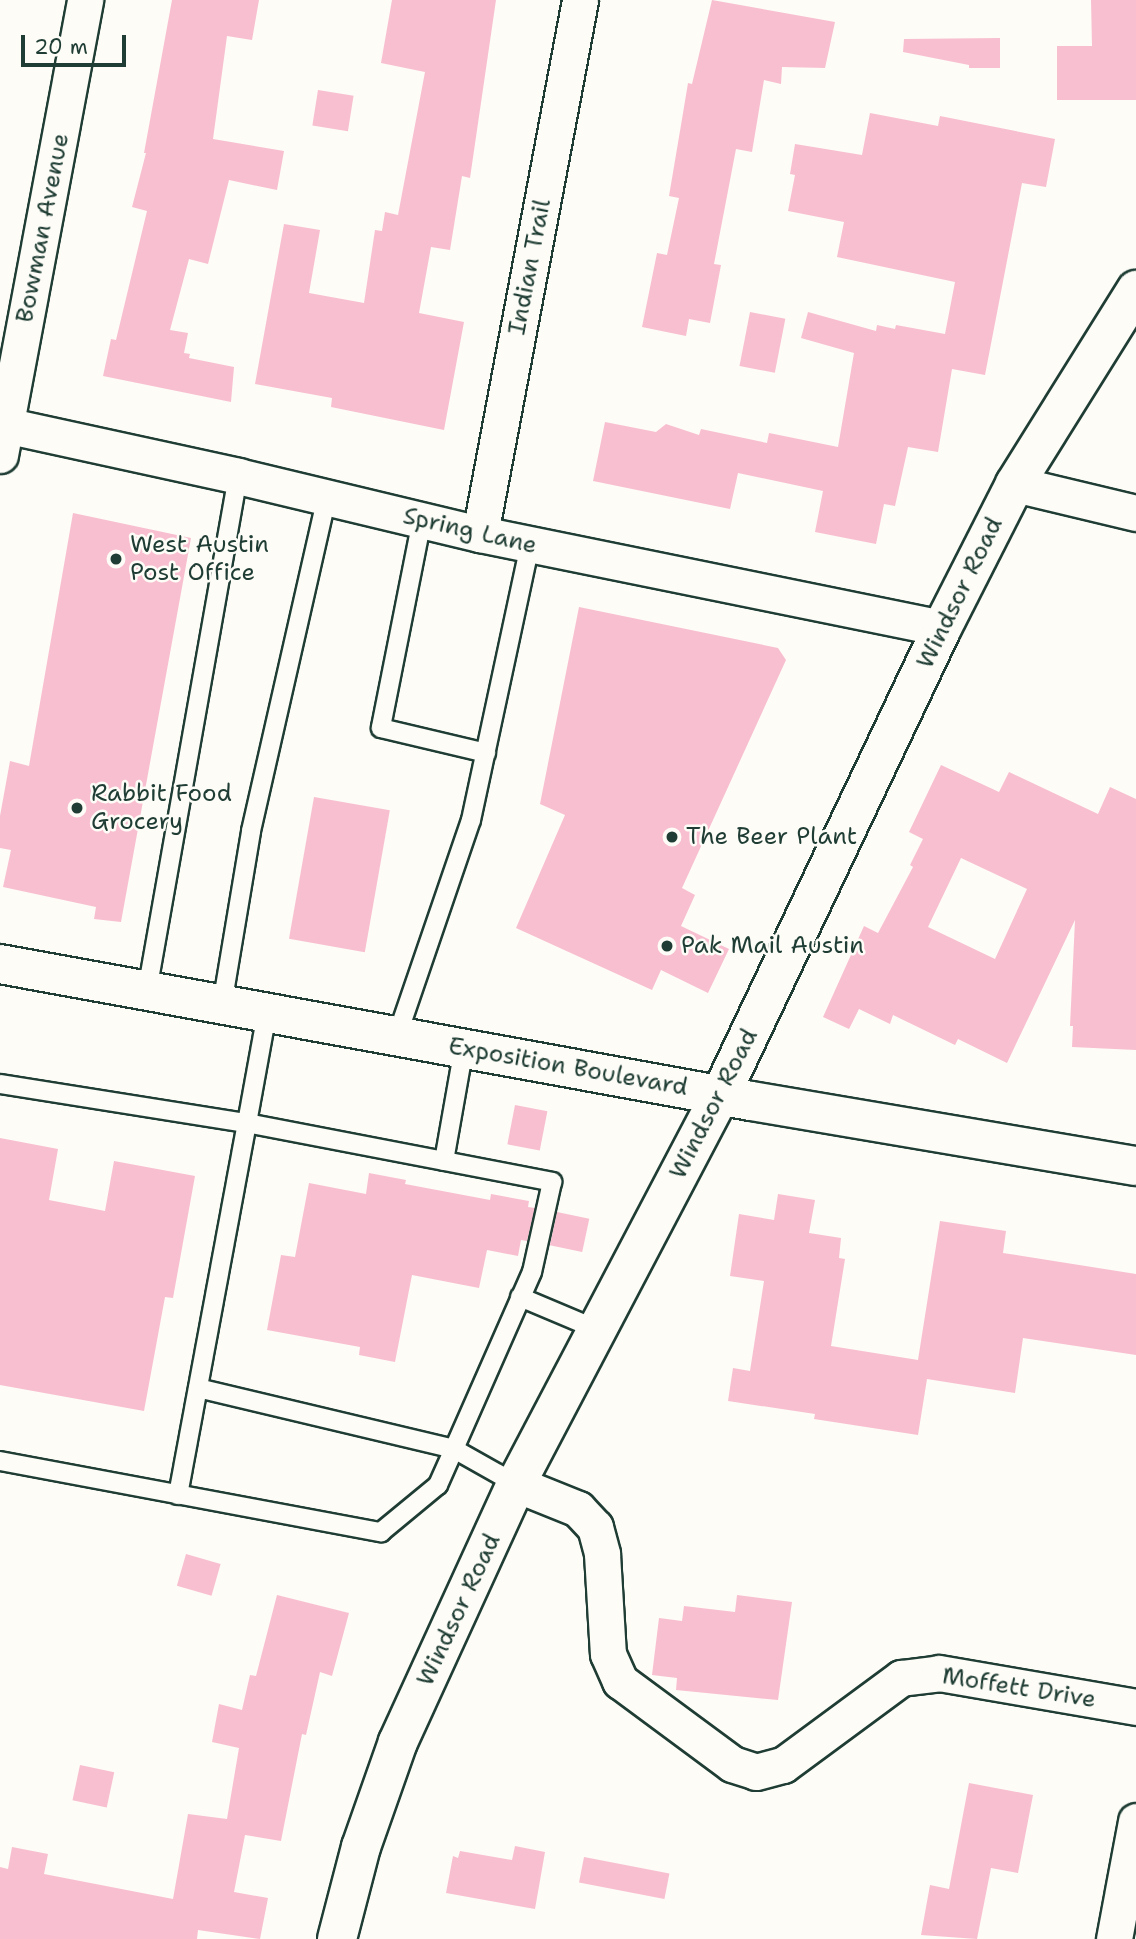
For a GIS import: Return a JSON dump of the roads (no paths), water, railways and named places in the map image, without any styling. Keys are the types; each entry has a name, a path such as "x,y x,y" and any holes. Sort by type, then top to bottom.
{"street":[{"name":"Bowman Avenue","path":"2,435 85,0"},
{"name":"Indian Trail","path":"480,534 580,0"},
{"name":"Windsor Road","path":"337,1939 360,1847 398,1742 516,1484 721,1094 942,628 1015,484 1136,290"},
{"name":"Spring Lane","path":"2,435 238,476 480,534 942,628"},
{"path":"1015,484 1136,513"},
{"name":"Exposition Boulevard","path":"0,964 1136,1166"},
{"name":"Moffett Drive","path":"516,1484 578,1509 595,1527 602,1554 608,1654 620,1681 732,1764 756,1772 783,1765 901,1678 939,1673 1136,1707"},
{"path":"1114,1939 1136,1821"}],"lane":[{"path":"147,991 238,476"},
{"path":"222,1005 251,831 327,497"},
{"path":"422,520 381,728 486,753"},
{"path":"397,1036 471,820 530,544"},
{"path":"178,1495 267,1013"},
{"path":"444,1161 464,1048"},
{"path":"0,1084 247,1123 552,1181 532,1272 438,1485 381,1532 0,1461"},
{"path":"520,1297 598,1330"},
{"path":"198,1388 454,1450 516,1484"}],"place":[{"name":"West Austin Post Office","path":"116,559"},
{"name":"Rabbit Food Grocery","path":"77,808"},
{"name":"The Beer Plant","path":"672,837"},
{"name":"Pak Mail Austin","path":"667,946"}]}
